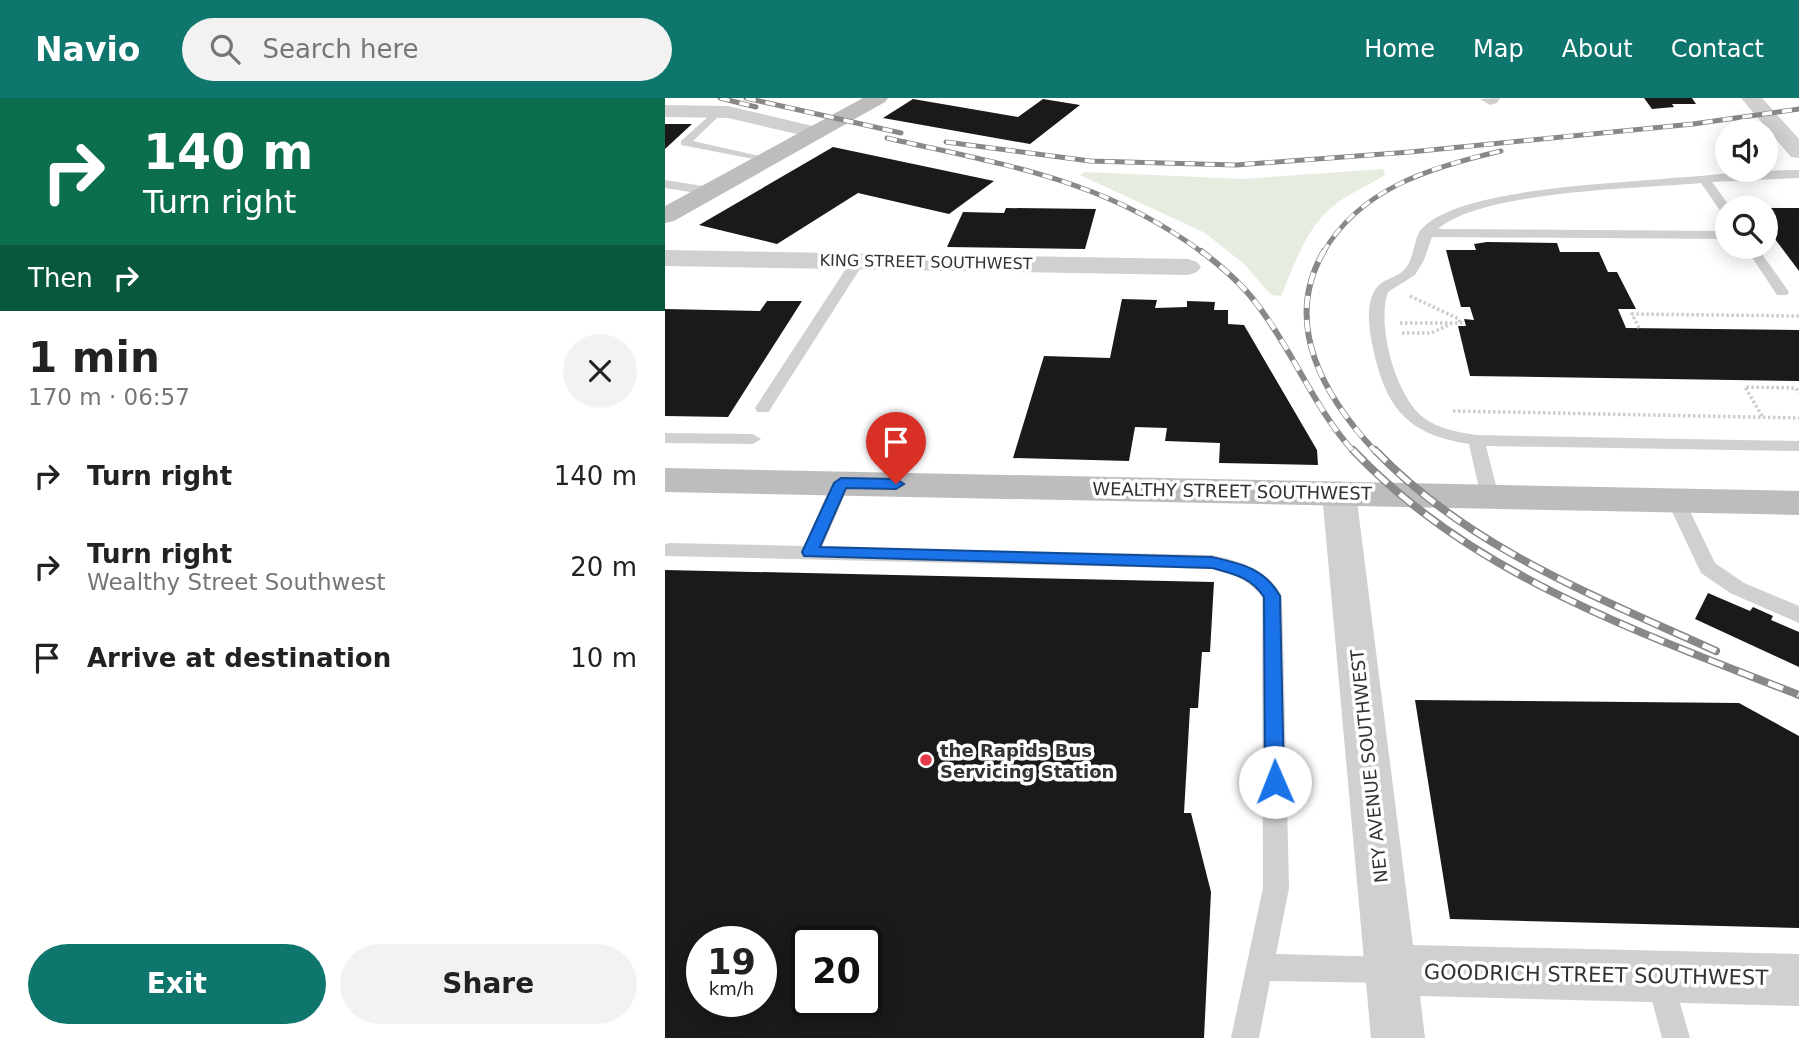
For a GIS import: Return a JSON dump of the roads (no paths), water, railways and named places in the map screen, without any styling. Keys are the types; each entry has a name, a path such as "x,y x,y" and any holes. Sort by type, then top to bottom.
{"main road":[{"path":"665,216 878,98"},
{"name":"WEALTHY STREET SOUTHWEST","path":"665,480 1799,503"}],"street":[{"path":"1751,98 1799,152"},
{"path":"665,111 747,115 814,132"},
{"name":"KING STREET SOUTHWEST","path":"665,258 1188,267"},
{"name":"NEY AVENUE SOUTHWEST","path":"1339,494 1398,1038"},
{"name":"GOODRICH STREET SOUTHWEST","path":"1392,970 1799,980"}],"lane":[{"path":"716,112 685,143 765,160"},
{"path":"1799,174 1704,179 1573,191 1465,209 1441,220 1425,233 1411,272 1387,285 1380,293 1380,328 1384,360 1391,382 1419,424 1442,435 1476,440 1799,446"},
{"path":"1704,179 1716,196"},
{"path":"665,184 709,191"},
{"path":"1425,233 1715,236"},
{"path":"1759,259 1782,292"},
{"path":"763,408 858,261"},
{"path":"668,442 753,439"},
{"path":"1476,440 1490,497"},
{"path":"810,552 841,483"},
{"path":"1676,501 1708,568 1737,588 1799,615"},
{"path":"669,550 1212,562 1250,572 1263,583 1272,596 1276,888 1245,1038"},
{"path":"1259,967 1392,970"},
{"path":"1660,976 1677,1038"}],"railway":[{"path":"720,98 756,107"},
{"path":"746,98 901,133"},
{"path":"946,142 1090,161 1236,165 1410,152 1693,124 1799,109"},
{"path":"887,138 1012,167 1090,191 1166,228 1203,253"},
{"path":"1323,253 1338,231 1377,196 1424,173 1501,151"},
{"path":"1201,251 1230,275 1256,303 1327,416 1354,452"},
{"path":"1323,253 1312,278 1307,306 1308,332 1315,359 1340,408 1376,452"},
{"path":"1353,450 1400,494 1451,533 1505,567 1620,623 1799,695"},
{"path":"1375,450 1412,485 1492,542 1580,589 1716,651"}],"place":[{"name":"the Rapids Bus Servicing Station","path":"926,760"}]}
